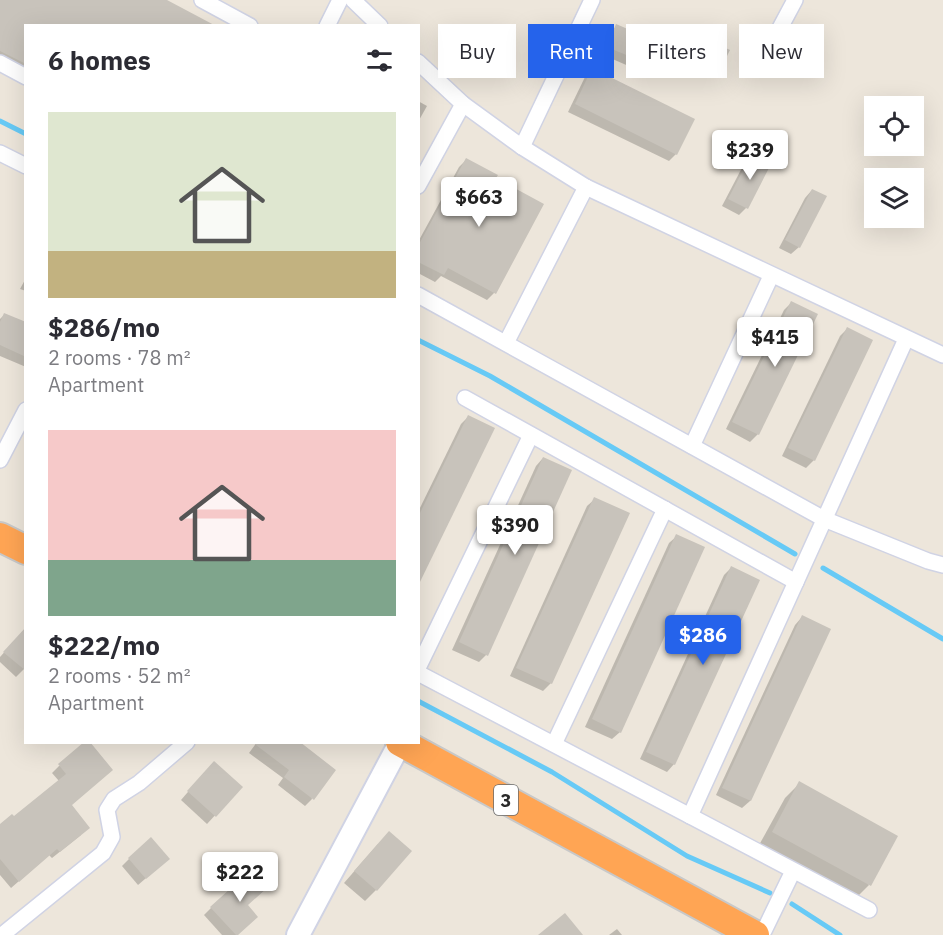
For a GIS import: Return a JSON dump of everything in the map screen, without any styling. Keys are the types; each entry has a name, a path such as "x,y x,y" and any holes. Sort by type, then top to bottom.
{"highway":[{"path":"0,537 24,549"},
{"name":"3","path":"402,744 755,935"}],"street":[{"path":"202,0 245,24"},
{"path":"328,24 340,0"},
{"path":"353,0 378,24"},
{"path":"522,147 592,0"},
{"path":"782,24 795,0"},
{"path":"0,63 24,76"},
{"path":"420,64 463,104 522,147 586,187 943,355"},
{"path":"420,182 463,104"},
{"path":"0,153 24,165"},
{"path":"506,343 586,187"},
{"path":"692,446 771,276"},
{"path":"420,296 824,519 943,565"},
{"path":"690,816 906,339"},
{"path":"465,398 796,582"},
{"path":"0,460 24,414"},
{"path":"420,664 531,435"},
{"path":"554,744 665,509"},
{"path":"420,674 869,910"},
{"path":"2,935 103,853 112,837 107,810 114,798 139,783 185,744"},
{"path":"298,935 399,744"},
{"path":"762,935 793,871"}],"building":[{"path":"0,0 167,0 212,24 24,24 24,63 0,51"},
{"path":"616,24 626,28 626,55 614,50"},
{"path":"587,78 612,78 695,119 677,155 575,104"},
{"path":"752,153 771,164 748,209 728,199"},
{"path":"466,158 498,175 496,178 544,204 496,294 448,268 444,275 420,263 420,242"},
{"path":"812,189 827,196 800,248 785,240"},
{"path":"791,301 818,314 759,435 732,422"},
{"path":"4,313 24,321 24,356 0,345 0,322"},
{"path":"847,327 873,340 815,461 788,448"},
{"path":"468,415 495,428 420,582 420,513"},
{"path":"543,457 572,470 488,656 459,642"},
{"path":"594,497 630,513 552,684 516,668"},
{"path":"676,534 705,547 621,733 592,719"},
{"path":"731,566 760,580 675,765 646,752"},
{"path":"802,615 831,629 751,801 722,788"},
{"path":"24,629 24,669 3,652"},
{"path":"82,744 92,744 113,770 72,805 90,828 60,852 57,849 19,882 0,859 0,824 12,814 14,816 66,774 58,764"},
{"path":"255,744 303,744 336,770 314,800 284,777 289,770"},
{"path":"214,761 243,787 216,817 187,791"},
{"path":"799,781 898,836 871,886 772,832"},
{"path":"389,831 412,851 377,891 354,871"},
{"path":"151,837 170,859 146,879 128,858"},
{"path":"251,870 267,888 248,905 258,917 236,935 210,907"},
{"path":"565,913 583,935 538,935"}],"waterway":[{"path":"0,121 24,133"},
{"path":"420,341 490,376 795,554"},
{"path":"823,568 943,639"},
{"path":"420,702 552,772 687,856 770,893"},
{"path":"792,904 840,935"}]}
